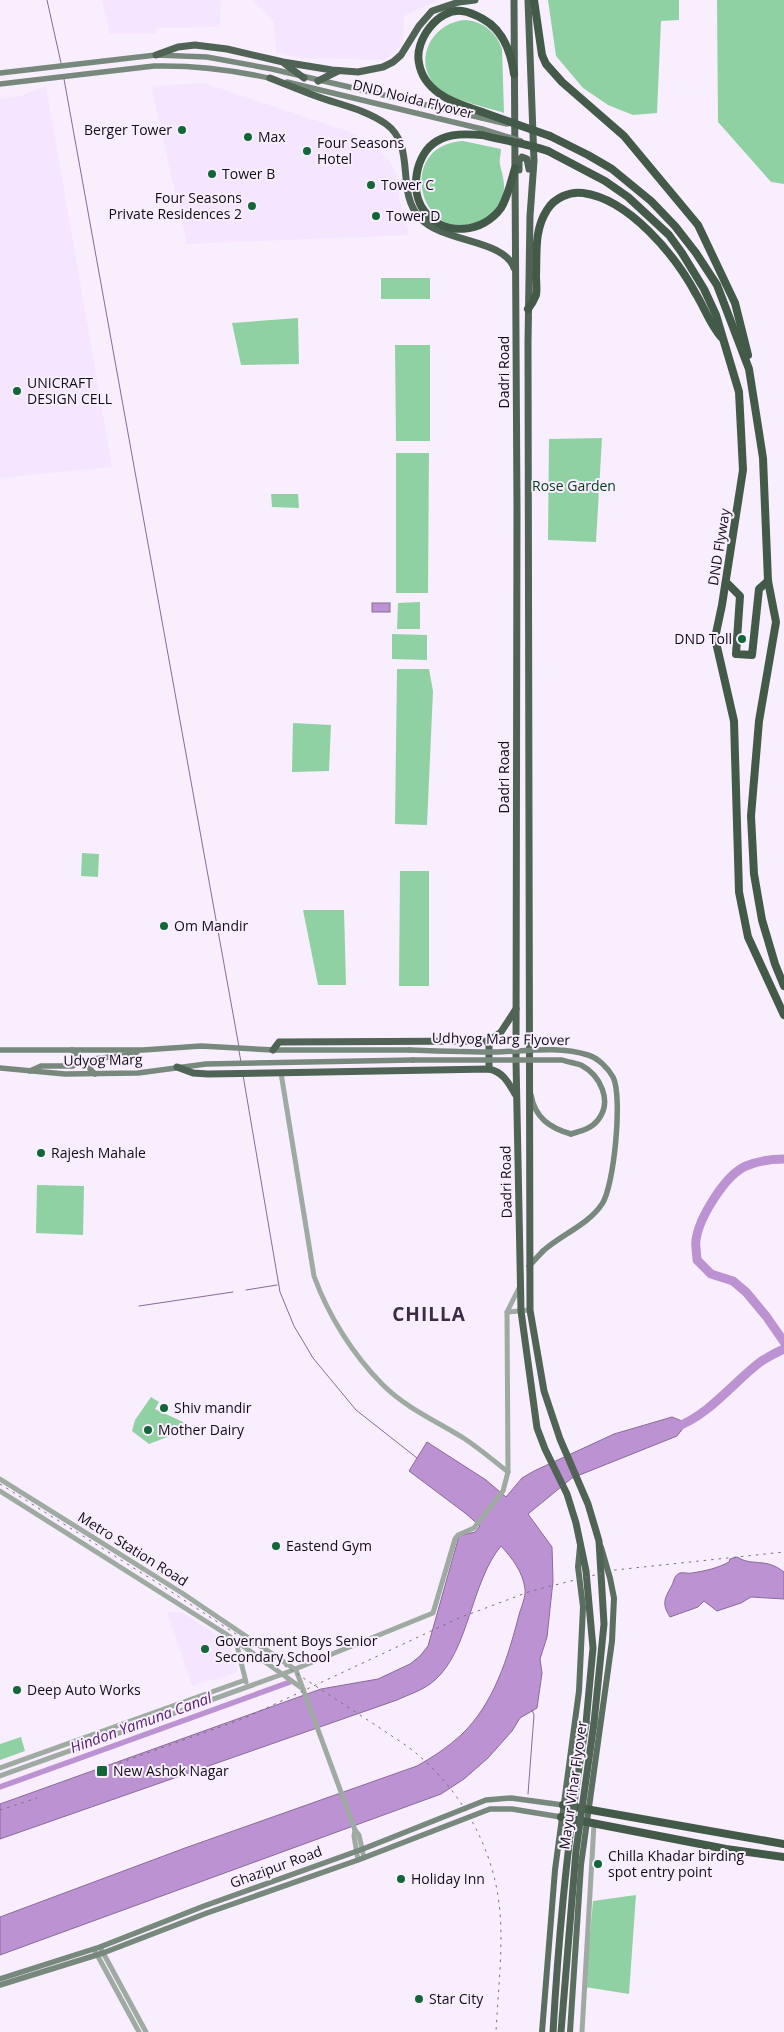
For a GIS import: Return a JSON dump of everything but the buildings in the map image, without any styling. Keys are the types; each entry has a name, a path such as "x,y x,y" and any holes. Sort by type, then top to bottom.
{"highway":[{"path":"156,55 178,47 195,45 227,49 283,62 338,71 358,72 382,67 393,62 401,55 419,26 432,12 459,2 475,0"},
{"name":"Dadri Road","path":"514,0 516,273 516,1097 521,1311 537,1428 567,1494 580,1544"},
{"name":"Dadri Road","path":"528,0 534,161 530,216 528,309 529,1291 530,1310 544,1391 560,1439 588,1504 599,1541"},
{"path":"534,0 542,55 546,64 562,82 624,136 698,225 735,303 747,347 763,458 768,581 776,622 759,721 751,826 754,874 762,920 775,964 784,986"},
{"path":"514,74 509,49 500,34 487,22 471,12 460,10 440,17 430,26 424,36 418,62 427,82 441,95 482,115 550,136 588,155 612,169 651,201 675,226 717,285 749,369"},
{"path":"283,62 304,78"},
{"path":"318,81 338,71"},
{"path":"270,78 355,108 386,124 400,140 410,200 419,217 441,233 484,245 502,254 512,262 516,273"},
{"path":"482,132 463,134 437,141 422,157 415,182 424,211 436,222 451,228 462,229 484,223 501,207 510,188 515,168"},
{"name":"DND Flyway","path":"482,132 530,144 548,151 605,181 628,197 669,236 682,253 704,289 716,315 738,392 743,470 726,582 715,638 734,721 739,892 748,937 784,1015"},
{"path":"515,217 519,190 519,164 522,157 527,159 529,166 530,216"},
{"path":"528,309 536,295 539,224 548,207 557,199 578,192 596,195 631,216 667,251 696,294 711,325 724,340"},
{"path":"726,582 740,596 736,654 752,655 759,589 768,581"},
{"path":"274,1050 279,1042 489,1041 501,1032 516,1008"},
{"path":"516,1025 519,1028 521,1038 530,1038"},
{"path":"488,1069 489,1041"},
{"path":"177,1067 193,1073 208,1074 488,1069 497,1071 507,1080 516,1097"},
{"name":"Mayur Vihar Flyover","path":"561,2032 576,1852 594,1723 604,1624 599,1541"},
{"name":"Mayur Vihar Flyover","path":"553,2032 560,1923 586,1723 593,1648 586,1571 580,1544"},
{"path":"563,1805 784,1844"},
{"path":"561,1817 591,1824 784,1857"}],"main road":[{"name":"DND Noida Flyover","path":"0,72 156,55 207,57 272,69 304,78 482,115"},
{"name":"DND Noida Flyover","path":"2,84 154,66 205,67 270,78 482,132"},
{"name":"Udyog Marg","path":"0,1050 143,1050 201,1046 264,1049"},
{"name":"Udhyog Marg Flyover","path":"264,1049 545,1050 590,1056 605,1067 614,1078 617,1094 617,1122 609,1189 602,1203 592,1216 554,1241 529,1266"},
{"path":"30,1071 41,1066 73,1066 78,1060 78,1056 72,1050"},
{"path":"95,1074 90,1069 89,1064 93,1059 127,1055 143,1050"},
{"name":"Udhyog Marg Flyover","path":"264,1064 319,1060 562,1060 580,1065 596,1077 602,1087 604,1109 598,1120 587,1130 571,1134 554,1129 541,1118 532,1101 530,1085"},
{"name":"Udyog Marg","path":"0,1068 65,1074 95,1074 138,1073 206,1064 264,1064"},
{"path":"570,2032 581,1865 591,1824 589,1809 609,1672 614,1598 599,1541"},
{"path":"542,2032 555,1870 579,1691 583,1607 578,1567 580,1544"},
{"path":"569,1759 573,1768 582,1771 590,1768 595,1761"},
{"name":"Ghazipur Road","path":"0,1979 98,1951 204,1906 486,1800 511,1798 563,1805"},
{"name":"Ghazipur Road","path":"0,1986 361,1859 490,1809 512,1809 561,1817"}],"street":[{"path":"280,1073 314,1276 322,1300 355,1352 383,1386 408,1405 467,1441 508,1472"},
{"path":"0,1776 296,1670 433,1613 455,1539 458,1535 474,1528 503,1491 508,1472 507,1312 521,1289 529,1291"},
{"path":"507,1312 530,1310"},
{"name":"Metro Station Road","path":"0,1479 182,1593 296,1670"},
{"name":"Metro Station Road","path":"0,1491 236,1641 305,1691"},
{"path":"246,1648 252,1640"},
{"path":"236,1641 247,1686"},
{"path":"296,1670 355,1830 354,1836 360,1848 361,1859"},
{"path":"0,1768 245,1680"},
{"path":"119,1725 122,1732"},
{"path":"582,2032 591,1824"},
{"path":"98,1951 139,2032"},
{"path":"98,1951 146,2032"}],"shaded area":[{"path":"102,0 221,0 220,27 156,28 156,34 110,34"},
{"path":"253,0 438,0 404,16 403,43 385,60 302,58 276,52 274,22"},
{"path":"204,83 351,132 373,146 389,160 396,173 399,198 409,235 187,244 151,86"},
{"path":"46,86 112,467 0,478 0,99 21,96"},
{"path":"372,603 390,603 390,612 372,612"},
{"path":"672,1417 687,1423 677,1436 572,1478 528,1514 552,1547 553,1581 547,1637 540,1659 542,1673 537,1708 520,1718 512,1731 488,1758 464,1779 441,1794 0,1955 0,1917 185,1848 417,1766 451,1744 473,1723 491,1694 505,1663 525,1595 524,1583 519,1571 513,1560 501,1546 483,1578 463,1634 446,1667 435,1680 417,1692 0,1839 0,1804 321,1689 378,1679 410,1664 420,1656 428,1646 459,1536 475,1532 480,1526 409,1471 427,1442 486,1480 506,1497 522,1478 534,1471 614,1434"},
{"path":"737,1557 743,1560 765,1563 777,1567 784,1572 784,1599 751,1597 741,1603 717,1611 704,1601 698,1607 670,1617 665,1601 676,1575 711,1569"},
{"name":"Government Boys Senior Secondary School","path":"167,1612 181,1612 228,1642 238,1672 192,1686"}],"green space":[{"path":"548,0 679,0 679,20 661,21 657,113 633,115 608,105 583,88 556,56"},
{"path":"717,0 784,0 784,184 771,182 718,122"},
{"path":"466,20 478,23 493,33 502,49 504,113 463,101 447,94 432,80 427,70 426,58 428,47 434,37 442,29 453,23"},
{"path":"463,141 501,149 500,162 504,191 499,204 486,218 477,222 457,225 441,220 429,208 423,192 422,174 428,159 441,147"},
{"path":"381,278 430,278 430,299 381,299"},
{"path":"298,318 299,364 241,365 232,323"},
{"path":"395,345 430,345 430,441 396,441"},
{"name":"Rose Garden","path":"602,438 596,542 548,540 549,439"},
{"path":"396,453 429,453 428,593 396,593"},
{"path":"271,494 298,494 299,508 272,507"},
{"path":"420,602 420,629 397,629 398,603"},
{"path":"392,634 427,635 427,660 392,659"},
{"path":"397,669 429,669 433,691 427,825 395,824"},
{"path":"293,723 331,725 329,771 292,772"},
{"path":"82,853 99,854 98,877 81,876"},
{"path":"400,871 429,871 429,986 399,986"},
{"path":"303,910 344,910 346,985 318,985"},
{"path":"37,1185 84,1186 83,1235 36,1233"},
{"path":"151,1397 159,1402 155,1409 183,1422 186,1430 149,1444 132,1431 135,1420"},
{"path":"21,1737 25,1751 0,1760 0,1744"},
{"path":"636,1895 629,1994 585,1987 593,1901"}],"waterway":[{"path":"47,0 61,63"},
{"path":"64,79 239,1047"},
{"path":"239,1051 241,1062"},
{"path":"243,1075 280,1292 294,1326 313,1358 356,1410 417,1458"},
{"path":"784,1159 751,1164 730,1178 714,1198 702,1220 696,1240 697,1260 711,1274 733,1281 746,1292 784,1342"},
{"path":"246,1290 277,1285"},
{"path":"139,1306 233,1292"},
{"path":"676,1427 700,1414 752,1368 784,1349"},
{"name":"Hindon Yamuna Canal","path":"0,1787 290,1682"},
{"path":"528,1794 534,1715 532,1710"}],"railway":[{"path":"0,1484 164,1587 386,1732 413,1751 433,1769 460,1802 472,1821 482,1841 495,1882 499,1903 501,1934 496,2032"},
{"path":"105,1768 245,1718 459,1618 531,1591 615,1570 784,1552"},
{"path":"0,1810 37,1798"}],"place":[{"name":"Berger Tower","path":"182,130"},
{"name":"Max","path":"248,137"},
{"name":"Four Seasons Hotel","path":"307,151"},
{"name":"Tower B","path":"212,174"},
{"name":"Tower C","path":"371,185"},
{"name":"Four Seasons Private Residences 2","path":"252,206"},
{"name":"Tower D","path":"376,216"},
{"name":"UNICRAFT DESIGN CELL","path":"17,391"},
{"name":"DND Toll","path":"742,639"},
{"name":"Om Mandir","path":"164,926"},
{"name":"Rajesh Mahale","path":"41,1153"},
{"name":"Shiv mandir","path":"164,1408"},
{"name":"Mother Dairy","path":"148,1430"},
{"name":"Eastend Gym","path":"276,1546"},
{"name":"Government Boys Senior Secondary School","path":"205,1649"},
{"name":"Deep Auto Works","path":"17,1690"},
{"name":"New Ashok Nagar","path":"102,1771"},
{"name":"Chilla Khadar birding spot entry point","path":"598,1864"},
{"name":"Holiday Inn","path":"401,1879"},
{"name":"Star City","path":"419,1999"}],"district":[{"name":"CHILLA","path":"429,1314"}]}
